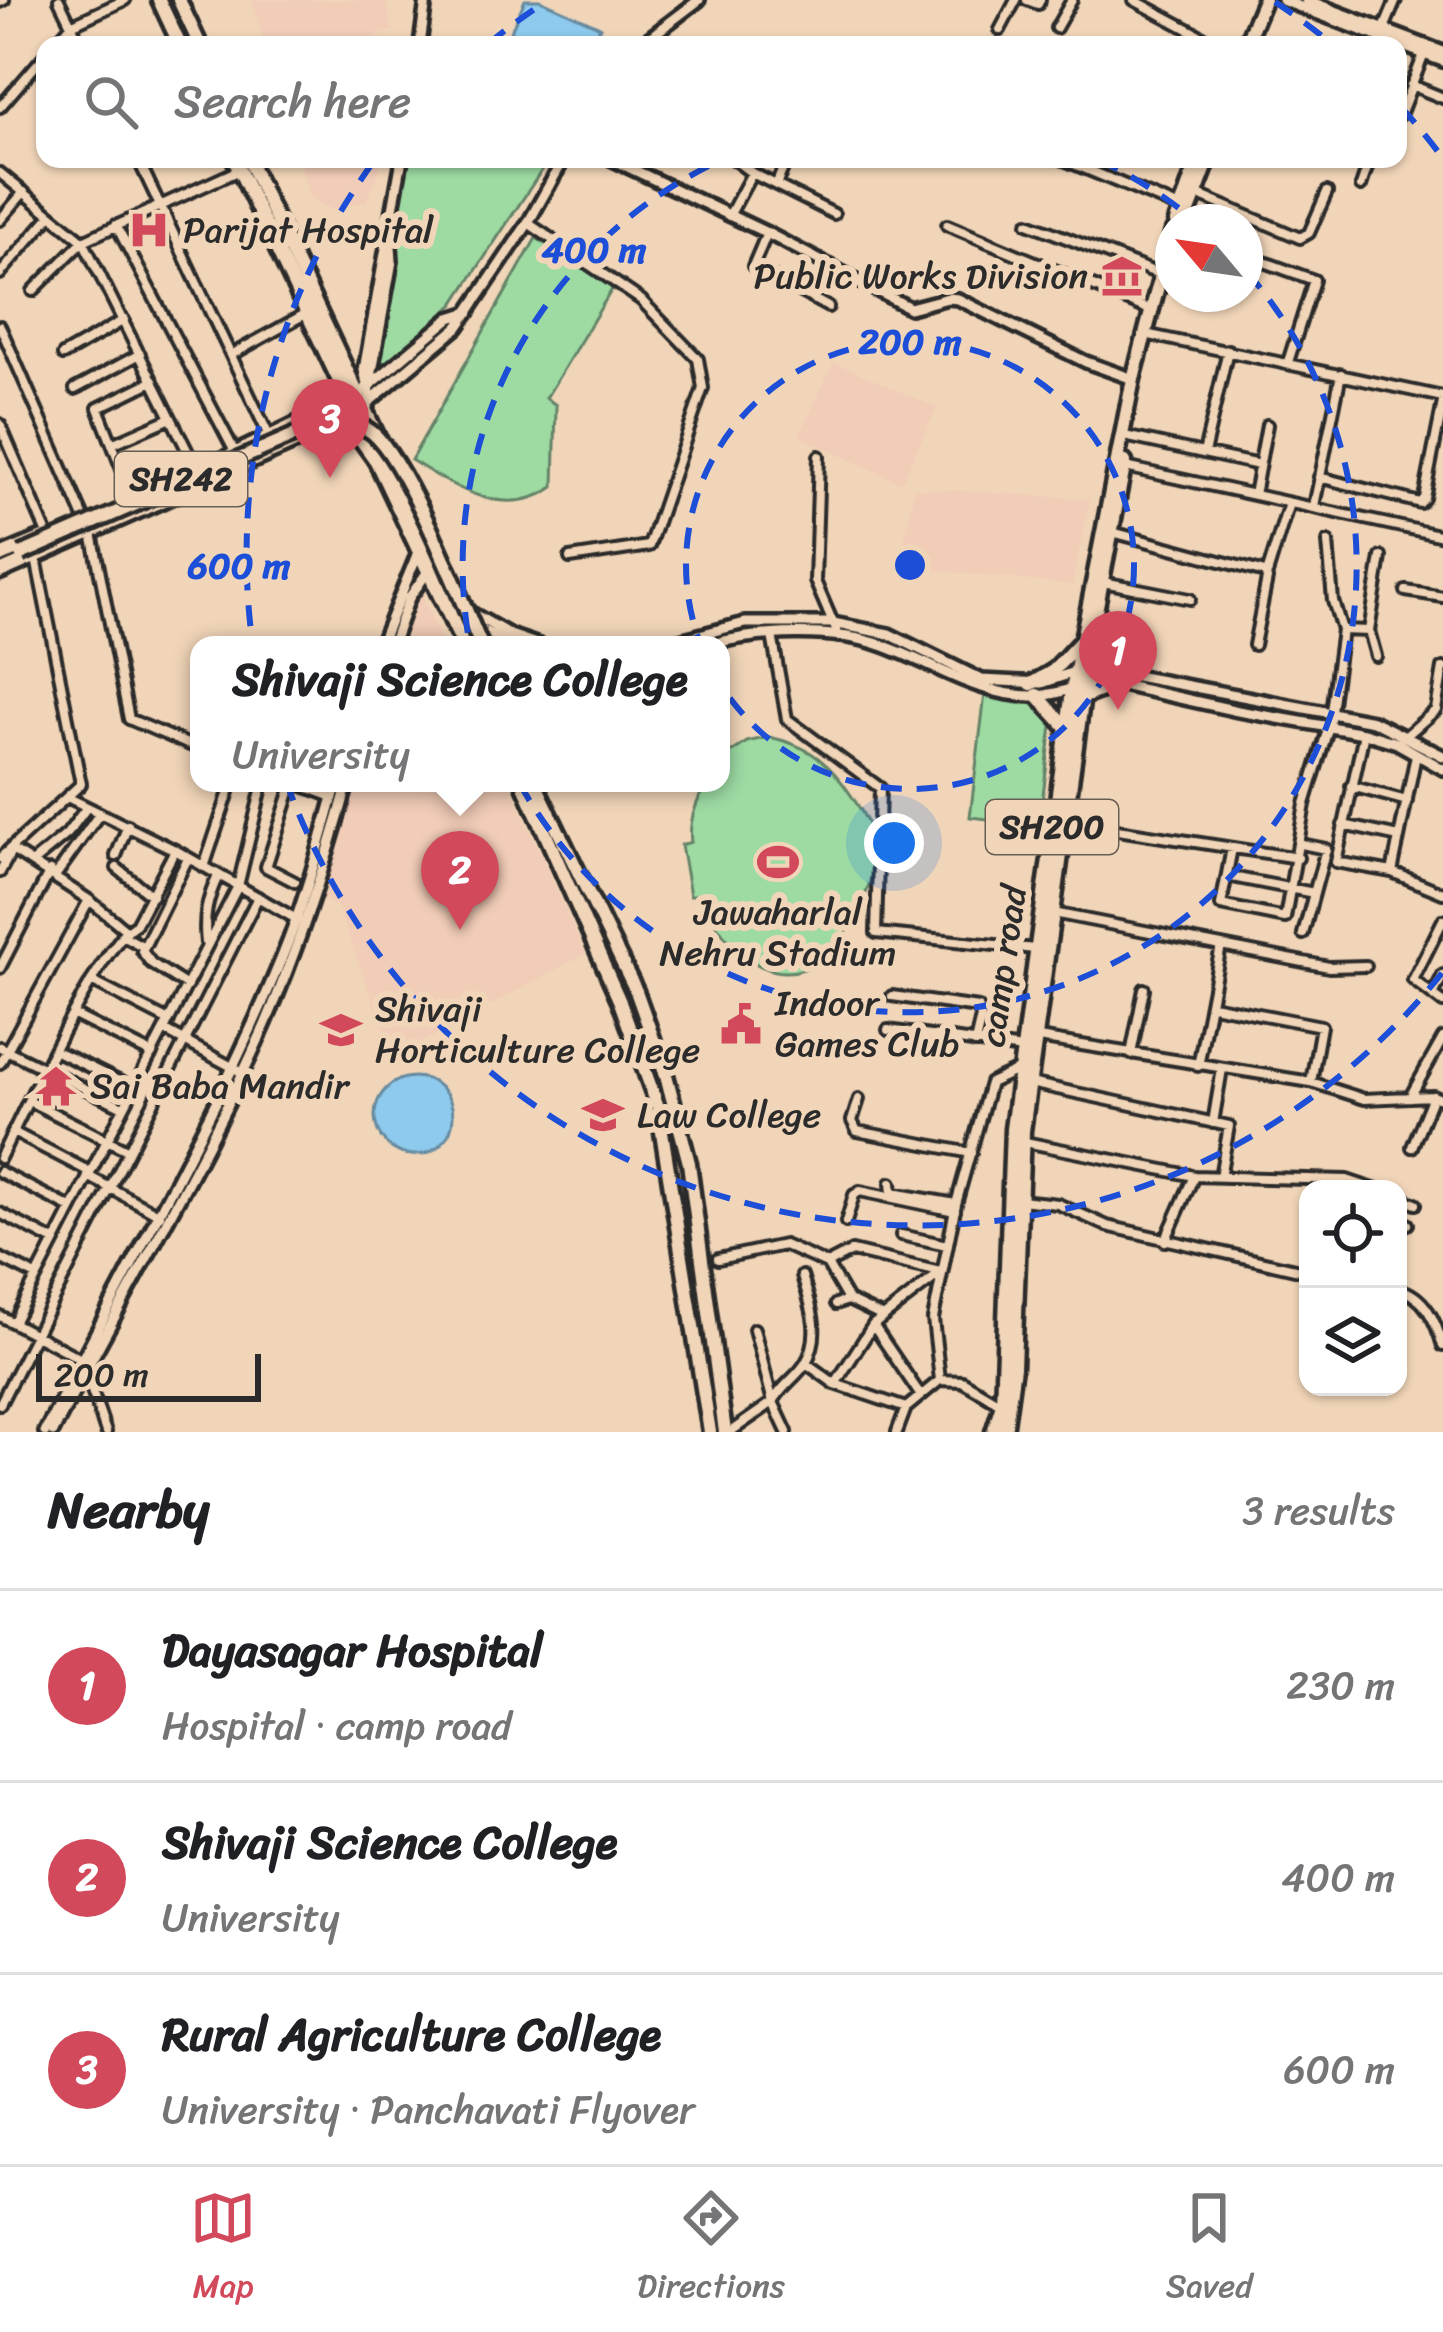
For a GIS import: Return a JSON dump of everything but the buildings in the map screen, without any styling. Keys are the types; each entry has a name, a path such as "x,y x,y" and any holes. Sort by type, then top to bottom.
{"main road":[{"path":"159,0 176,36"},
{"path":"179,0 196,36"},
{"path":"1253,36 1268,0"},
{"path":"242,168 307,304 362,397 459,636"},
{"path":"1184,204 1195,168"},
{"path":"1189,204 1206,168"},
{"name":"camp road","path":"1082,669 1155,292"},
{"name":"camp road","path":"1005,1432 1012,1405 1020,1070 1064,822 1081,691 1080,642 1133,379 1155,310"},
{"path":"351,425 362,397"},
{"name":"SH242","path":"0,572 36,558 134,500 362,397"},
{"path":"7,555 320,424 348,423 368,430 393,458 473,636"},
{"path":"320,431 351,425"},
{"path":"351,425 376,460 422,547"},
{"path":"320,431 358,443 376,460"},
{"name":"SH242","path":"7,555 49,536 88,527 320,431"},
{"path":"431,567 462,612"},
{"path":"1081,691 1114,678 1092,630"},
{"path":"1066,728 1034,690 1080,642"},
{"name":"camp road","path":"993,1432 1002,1404 1020,1200 1017,1141 1029,1083 1027,1041 1035,949 1066,728 1081,691"},
{"path":"527,792 646,1069 664,1142 710,1432"},
{"path":"544,792 607,923 610,941"},
{"path":"544,792 636,991 666,1075 683,1136 728,1432"},
{"path":"705,1399 721,1396"}],"street":[{"path":"59,0 76,36"},
{"path":"62,36 71,25 125,0"},
{"path":"421,36 426,0"},
{"path":"652,36 699,0"},
{"path":"1000,30 1016,0"},
{"path":"1027,0 1038,4 1040,0"},
{"path":"1056,28 1072,0"},
{"path":"1134,0 1201,36"},
{"path":"1282,0 1388,36"},
{"path":"1306,0 1390,36"},
{"path":"1382,33 1396,0"},
{"path":"1407,43 1443,57"},
{"path":"1407,46 1443,57"},
{"path":"1407,98 1424,54"},
{"path":"0,107 36,65"},
{"path":"1412,85 1443,98"},
{"path":"142,168 269,437"},
{"path":"33,291 83,241 230,168"},
{"path":"362,397 402,168"},
{"path":"362,397 458,327 559,168"},
{"path":"630,168 910,308 958,299 1086,362 1133,379"},
{"path":"745,168 834,214"},
{"path":"776,185 783,168"},
{"path":"1080,168 1155,205"},
{"path":"1361,186 1367,168"},
{"path":"0,173 83,241 198,472"},
{"path":"729,216 752,173"},
{"path":"0,220 24,192"},
{"path":"1196,194 1300,238 1309,233 1327,192"},
{"path":"0,274 51,215"},
{"path":"528,223 641,300 698,359 703,388 649,545 570,558"},
{"path":"1028,223 1155,272"},
{"path":"116,225 236,454"},
{"path":"947,225 1150,310"},
{"path":"767,233 752,266 828,307"},
{"path":"1263,262 1314,280 1288,362"},
{"path":"230,356 307,304"},
{"path":"63,355 124,320"},
{"path":"0,326 88,527 129,719 190,745"},
{"path":"1147,334 1443,399 1422,501 1319,477"},
{"path":"1204,453 1228,350"},
{"path":"75,389 140,354"},
{"path":"1313,506 1341,374"},
{"path":"134,500 98,408 153,381"},
{"path":"114,442 171,418"},
{"path":"0,424 49,536"},
{"path":"1254,495 1267,425"},
{"path":"1130,437 1259,465"},
{"path":"819,456 815,581 839,637"},
{"path":"1124,466 1443,536"},
{"path":"1254,645 1267,575 1289,503"},
{"path":"1111,532 1267,575"},
{"path":"0,537 7,555"},
{"path":"1232,848 1221,905 1285,918 1305,804 1329,726 1342,630 1333,601 1328,542"},
{"path":"384,636 422,547"},
{"path":"1376,656 1369,631 1381,557"},
{"path":"0,858 81,784 36,558"},
{"path":"395,636 409,598 431,567"},
{"path":"1102,582 1190,599"},
{"path":"1406,591 1443,597"},
{"path":"446,606 517,636"},
{"path":"462,612 489,636"},
{"path":"695,636 745,623 833,622 889,634 982,680 1034,690 1082,669 1238,711 1364,734 1396,743 1443,770"},
{"path":"1342,630 1369,631"},
{"path":"772,635 788,718 880,788 876,933 1035,949"},
{"path":"730,639 839,637 882,645 982,688 1081,691"},
{"path":"1407,735 1436,710 1443,668"},
{"path":"1114,678 1384,724 1443,756"},
{"path":"1364,734 1336,862 1391,872 1438,889"},
{"path":"1391,872 1416,755"},
{"path":"1351,786 1407,801"},
{"path":"204,868 229,792"},
{"path":"13,1322 238,886 260,792"},
{"path":"291,792 266,867 295,882"},
{"path":"319,792 333,797"},
{"path":"301,921 334,792"},
{"path":"49,1432 238,1070 301,921 345,792"},
{"path":"67,797 128,825 301,921"},
{"path":"33,862 67,834 87,807"},
{"path":"0,968 53,873 100,813"},
{"path":"1064,822 1298,858"},
{"path":"116,856 128,825"},
{"path":"1343,825 1399,837"},
{"path":"1301,844 1326,849 1304,934"},
{"path":"12,850 53,873 144,947"},
{"path":"0,872 12,850"},
{"path":"0,1158 92,981 124,932 136,924 175,850"},
{"path":"187,986 142,951 188,858"},
{"path":"117,868 152,896"},
{"path":"206,948 203,924 218,876"},
{"path":"1227,876 1314,893"},
{"path":"0,1404 258,897"},
{"path":"0,1063 3,1049 89,900"},
{"path":"1051,913 1221,946 1366,966"},
{"path":"1443,920 1413,980 1443,1003"},
{"path":"1198,1066 1221,946"},
{"path":"1432,995 1443,975"},
{"path":"92,981 238,1070"},
{"path":"1132,1054 1144,989"},
{"path":"892,995 978,1009 981,1017 975,1043"},
{"path":"1212,1005 1321,1026 1311,1082"},
{"path":"74,1015 152,1054"},
{"path":"887,1030 975,1043 1027,1041 1132,1054 1311,1082 1359,1098 1438,1098 1412,1147"},
{"path":"1410,1097 1441,1045"},
{"path":"3,1049 124,1107"},
{"path":"56,1051 134,1088"},
{"path":"940,1380 933,1319 956,1207 990,1083 1020,1070"},
{"path":"1213,1123 1222,1070"},
{"path":"1029,1083 1229,1126 1220,1178"},
{"path":"859,1099 852,1121 857,1131 971,1153"},
{"path":"29,1101 128,1150"},
{"path":"13,1132 162,1216"},
{"path":"1017,1141 1194,1176 1299,1182"},
{"path":"0,1172 71,1208"},
{"path":"1165,1241 1194,1176"},
{"path":"891,1183 892,1193 956,1207"},
{"path":"846,1222 854,1195 860,1191 956,1207"},
{"path":"1020,1200 1058,1204 1107,1226 1299,1270"},
{"path":"1407,1201 1416,1204"},
{"path":"0,1213 55,1241"},
{"path":"902,1235 948,1245"},
{"path":"718,1259 784,1245 827,1264 848,1300 883,1317"},
{"path":"827,1264 852,1251 942,1272"},
{"path":"0,1258 36,1276"},
{"path":"835,1384 872,1325 942,1272"},
{"path":"728,1432 773,1402 806,1363 817,1325 802,1276"},
{"path":"1407,1291 1436,1318 1443,1346"},
{"path":"836,1304 848,1300"},
{"path":"0,1316 84,1364 106,1432"},
{"path":"872,1325 921,1396"},
{"path":"754,1329 773,1402 787,1432"},
{"path":"806,1363 835,1384 906,1408"},
{"path":"897,1432 906,1408 940,1380 962,1381 1002,1404"}],"shaded area":[{"path":"252,0 385,0 393,30 376,36 262,36"},
{"path":"302,168 380,168 366,201 332,210 310,198"},
{"path":"834,362 937,408 901,483 799,436"},
{"path":"914,488 1090,499 1072,585 900,567"},
{"path":"420,592 440,636 405,636"},
{"path":"352,792 513,792 585,954 394,1057 337,906 316,896"}],"green space":[{"path":"405,168 543,168 454,304 388,363 374,356"},
{"path":"536,238 614,286 546,398 556,405 554,487 536,497 499,501 462,489 411,460"},
{"path":"985,694 1055,703 1039,825 970,817"},
{"name":"Jawaharlal Nehru Stadium","path":"769,737 792,744 829,767 862,812 873,842 871,879 857,913 838,943 818,962 796,971 775,971 754,962 716,924 700,895 690,895 681,845 691,842 692,819 702,792 730,792 730,753 747,742"}],"water":[{"path":"525,0 540,0 600,27 596,36 509,35"},
{"path":"414,1077 442,1088 453,1116 442,1144 414,1155 386,1144 375,1116 386,1088"}],"place":[{"name":"Parijat Hospital","path":"149,230"},
{"name":"Public Works Division","path":"1122,276"},
{"name":"Rural Agriculture College","path":"330,478"},
{"name":"Dayasagar Hospital","path":"1118,710"},
{"name":"Jawaharlal Nehru Stadium","path":"778,862"},
{"name":"Shivaji Science College","path":"460,930"},
{"name":"Indoor Games Club","path":"741,1024"},
{"name":"Shivaji Horticulture College","path":"341,1030"},
{"name":"Sai Baba Mandir","path":"56,1086"},
{"name":"Law College","path":"603,1115"}]}
